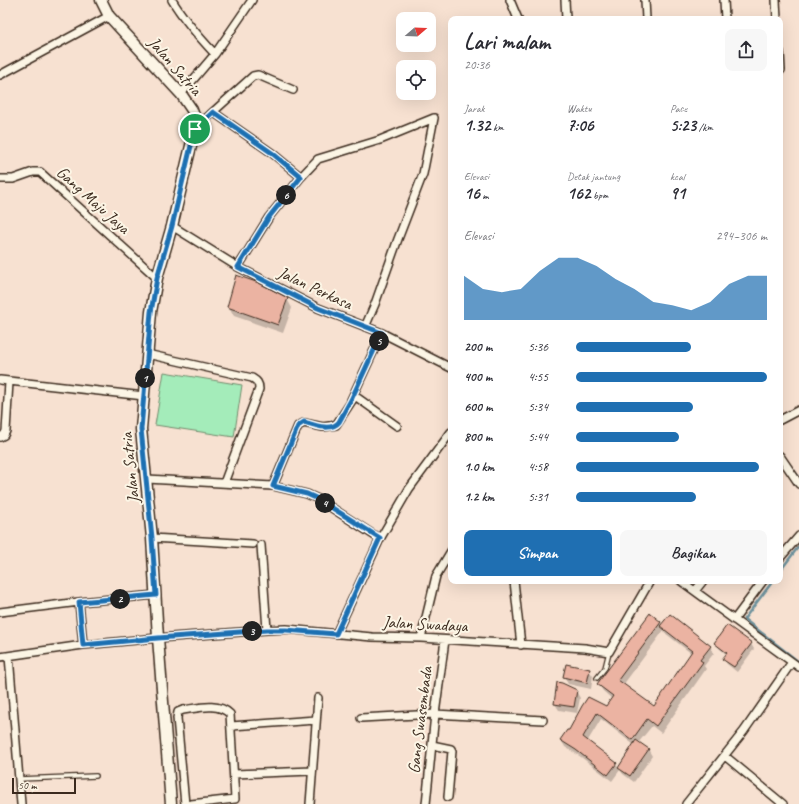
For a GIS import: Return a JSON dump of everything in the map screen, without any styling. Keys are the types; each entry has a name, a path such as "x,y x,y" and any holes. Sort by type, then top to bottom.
{"street":[{"name":"Jalan Satria","path":"101,0 109,16 181,94 192,110 195,119 195,129 172,226 157,278 151,312 141,429 152,538 171,804"},
{"path":"172,0 191,28 215,54"},
{"path":"181,94 215,54 252,0"},
{"path":"510,0 517,16"},
{"path":"565,0 566,16"},
{"path":"646,0 646,16"},
{"path":"724,0 725,16"},
{"path":"776,0 777,16"},
{"path":"0,75 109,16"},
{"path":"195,129 253,76 258,75 293,90"},
{"path":"213,112 272,153 301,177"},
{"path":"238,267 269,217 301,177 318,159 380,140 434,118 423,174 375,304 364,327"},
{"name":"Gang Maju Jaya","path":"0,179 13,179 33,172 40,172 157,278"},
{"name":"Jalan Perkasa","path":"172,226 238,267 318,308 382,333 448,366"},
{"path":"273,486 298,426 304,422 323,427 336,425 351,400 382,333"},
{"path":"147,354 252,378 259,384 259,389 224,483"},
{"path":"0,380 144,396"},
{"path":"0,437 4,435 6,431 10,382"},
{"path":"351,400 355,396 397,426"},
{"path":"783,418 799,410"},
{"path":"336,634 380,538 410,489 448,436"},
{"path":"783,460 799,484"},
{"path":"147,479 273,486 307,494 318,499 380,538"},
{"path":"783,555 799,536"},
{"path":"152,538 253,544"},
{"path":"261,545 267,630"},
{"path":"421,638 436,576 448,556"},
{"path":"514,584 521,645"},
{"path":"610,652 648,584"},
{"path":"685,584 799,668"},
{"path":"695,591 701,584"},
{"path":"734,620 761,584"},
{"path":"0,612 79,602 156,595"},
{"path":"79,602 83,645"},
{"name":"Jalan Swadaya","path":"0,657 83,645 267,630 585,648 610,652"},
{"name":"Gang Swasembada","path":"426,804 435,714 445,640"},
{"path":"9,656 21,804"},
{"path":"686,804 725,756 792,662"},
{"path":"310,804 318,698"},
{"path":"185,804 177,718 178,712 182,710 218,706 225,709 230,714 236,802 191,804"},
{"path":"361,718 435,714 543,720"},
{"path":"231,726 316,720"},
{"path":"432,744 451,749 452,751 448,797"},
{"path":"725,756 783,804"},
{"path":"234,774 312,771"}],"lane":[{"path":"596,678 604,668 610,652"},
{"path":"18,779 96,776"}],"green space":[{"path":"164,372 242,385 234,437 155,425"}],"building":[{"path":"236,275 259,283 288,298 278,325 227,307"},
{"path":"650,613 661,622 618,680 654,706 692,651 660,626 670,614 711,646 700,660 703,662 656,726 647,719 632,740 597,713 583,737 617,763 608,775 576,750 560,740 567,730 569,730 588,697 606,706 613,696 597,684"},
{"path":"727,625 752,643 734,667 722,659 727,653 714,643"},
{"path":"566,664 590,669 587,683 563,677"},
{"path":"557,682 577,690 574,707 554,704"},
{"path":"636,740 649,749 630,776 618,768"}],"waterway":[{"path":"792,468 799,477"},
{"path":"783,567 799,546"},
{"path":"771,584 744,619 799,662"}],"route":[{"path":"213,112 272,153 301,177 269,217 238,267 318,308 382,333 351,400 339,422 336,425 323,427 304,422 298,426 273,486 307,494 318,499 380,538 336,634 267,630 83,645 79,602 156,595 147,479 141,429 151,312 157,278 172,226 195,129 213,112"}]}
